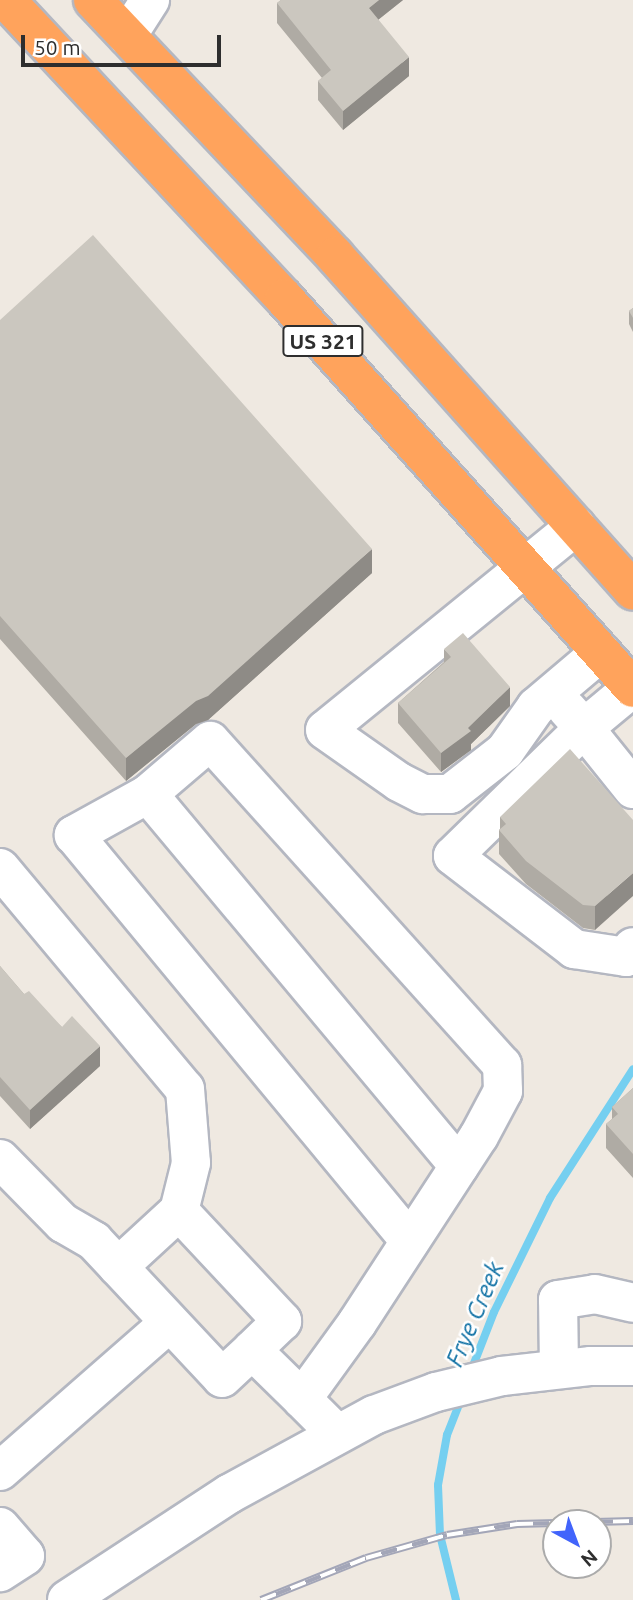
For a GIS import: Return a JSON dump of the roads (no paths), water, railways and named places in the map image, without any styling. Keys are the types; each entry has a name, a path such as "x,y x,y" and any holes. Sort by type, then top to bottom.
{"highway":[{"name":"US 321","path":"6,0 284,298 633,688"},
{"name":"US 321","path":"93,0 335,256 633,590"}],"street":[{"path":"127,36 150,0"},
{"path":"576,526 325,730 399,782 423,794 450,794 505,751 536,707 601,652"},
{"path":"633,688 584,728 453,856 574,948 626,957 633,947"},
{"path":"553,692 633,789"},
{"path":"302,1399 410,1241 459,1166 503,1091 502,1065 211,741 149,794 74,835 410,1241"},
{"path":"149,794 459,1166"},
{"path":"0,868 185,1088 191,1163 179,1211 118,1267"},
{"path":"0,1159 63,1223 94,1241 222,1378 282,1321 179,1211"},
{"path":"559,1368 558,1300 595,1294 633,1303"},
{"path":"0,1471 169,1323"},
{"path":"252,1350 337,1434"},
{"path":"67,1600 229,1494 337,1434 436,1392 502,1376 559,1368 633,1366"},
{"path":"0,1527 25,1556 0,1572"}],"waterway":[{"name":"Frye Creek","path":"471,1371 494,1312 550,1198 633,1069"},
{"name":"Frye Creek","path":"456,1600 440,1535 438,1485 447,1435 462,1397"}],"railway":[{"path":"261,1600 366,1558 447,1535 517,1524 633,1521"}]}
